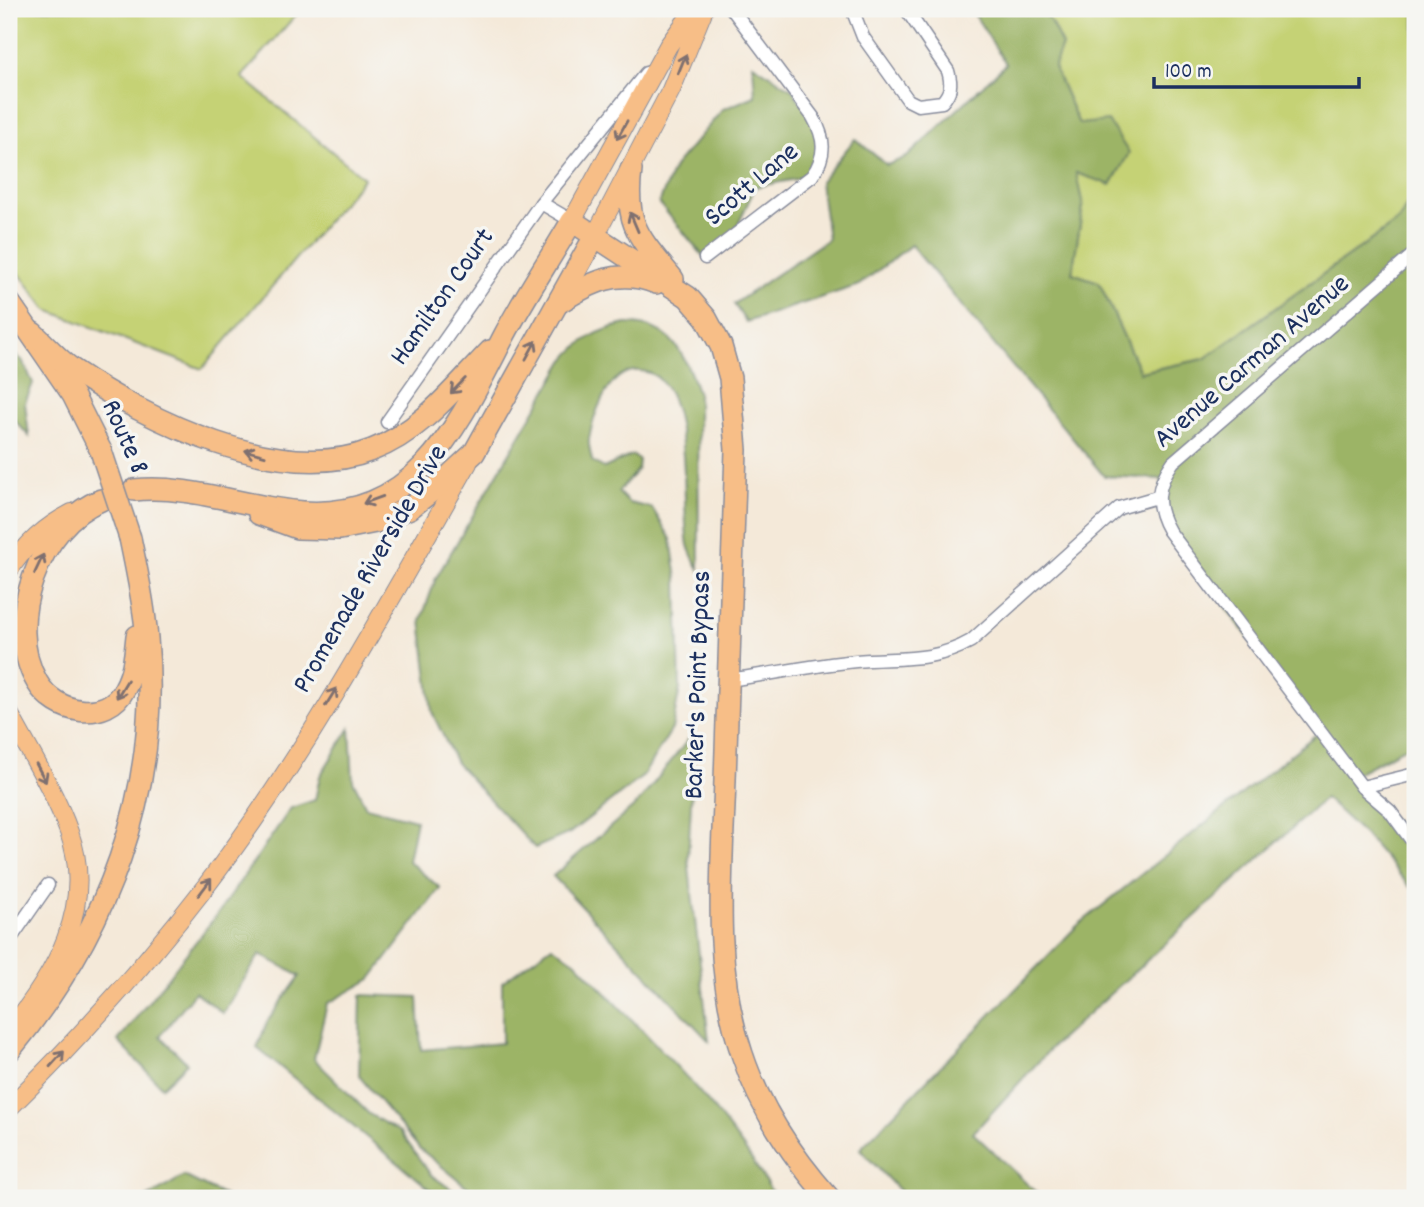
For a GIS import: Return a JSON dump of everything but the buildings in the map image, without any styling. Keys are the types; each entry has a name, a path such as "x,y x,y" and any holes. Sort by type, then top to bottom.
{"highway":[{"path":"631,170 628,207 634,226 646,246 688,297"},
{"name":"Barker's Point Bypass","path":"572,221 596,234 688,297 706,318 721,346 734,411 721,911 729,1007 741,1054 757,1094 794,1157 829,1198"},
{"name":"Promenade Riverside Drive","path":"134,490 159,487 183,489 214,498 304,512 349,508 385,495 414,476 439,452 489,371 504,336 572,221"},
{"name":"Promenade Riverside Drive","path":"474,453 596,234"},
{"path":"558,303 585,285 626,274 644,278 688,297"},
{"path":"9,302 33,333 72,368 163,420 258,455 299,461 337,460 360,453 408,431 461,384 504,336"},
{"name":"Route 8","path":"33,333 73,395 101,451 130,538 138,575"},
{"path":"214,498 297,528 340,530 376,522 410,508 474,453"},
{"path":"91,504 55,537 39,562 28,593 25,625 29,659 37,683 52,699 71,709 92,712 111,705 125,689 134,664 138,636 138,575"},
{"path":"9,1051 50,999 81,949 113,880 130,827 147,728 149,682 147,637 138,575"}],"main road":[{"name":"Promenade Riverside Drive","path":"572,221 668,46 695,9"},
{"name":"Promenade Riverside Drive","path":"596,234 671,90 704,9"},
{"name":"Promenade Riverside Drive","path":"9,1108 138,970 206,885 280,778 355,660 474,453"},
{"path":"9,570 31,541 49,525 91,504"},
{"path":"9,713 70,834 78,891 64,948 42,988 9,1031"}],"street":[{"name":"Scott Lane","path":"705,258 812,176 821,164 824,147 821,132 813,117 732,9"},
{"path":"852,9 863,37 908,100 918,105 942,102 949,93 951,82 948,71 906,9"},
{"name":"Hamilton Court","path":"387,422 541,202 668,46"},
{"path":"541,202 572,221"},
{"name":"Avenue Carman Avenue","path":"1415,253 1173,462 1162,478 1157,497 1160,515 1169,531 1362,787 1390,811 1415,845"},
{"path":"729,680 857,661 926,659 953,652 971,641 1119,508 1157,497"},
{"path":"1362,787 1415,774"},
{"path":"9,941 48,885"}],"green space":[{"path":"9,9 301,9 242,77 364,178 202,369 47,310 9,260"},
{"path":"971,9 1044,9 1062,45 1054,67 1079,124 1108,121 1129,153 1111,185 1076,173 1083,206 1072,273 1099,282 1140,372 1204,359 1399,220 1415,190 1415,745 1353,775 1415,845 1415,881 1410,887 1369,839 1325,798 1052,1047 973,1133 1042,1198 906,1198 860,1149 1077,926 1319,732 1169,531 1161,479 1104,476 911,245 859,285 746,322 734,304 828,239 820,182 855,139 887,165 907,157 1006,64"},
{"path":"1044,9 1415,9 1415,190 1399,220 1204,359 1140,372 1099,282 1072,273 1083,206 1075,172 1079,124 1054,67 1062,45"},
{"path":"753,64 792,89 821,132 812,176 755,187 733,236 705,258 659,203 674,167 723,109 755,96"},
{"path":"626,324 642,325 666,335 682,354 698,394 699,569 688,545 682,441 667,389 653,375 633,371 624,374 603,398 589,442 592,461 604,468 632,455 639,460 638,469 618,492 629,503 652,508 671,539 677,579 680,688 672,729 642,777 570,833 535,848 456,763 432,712 421,620 436,578 564,361 591,336"},
{"path":"9,351 22,360 33,383 25,403 29,436 9,414"},
{"path":"350,728 353,781 366,807 416,820 408,861 440,888 371,979 327,1004 314,1059 369,1114 400,1132 431,1175 464,1198 441,1198 257,1048 267,1022 300,976 260,954 223,1013 195,992 160,1036 187,1063 162,1087 118,1041 219,912 291,808 315,800 320,776"},
{"path":"695,731 688,859 709,1041 553,876 638,803"},
{"path":"552,946 575,961 683,1073 733,1133 775,1198 481,1198 419,1148 359,1076 361,995 418,997 421,1050 502,1043 502,982"},
{"path":"184,1176 229,1198 147,1198"}]}
